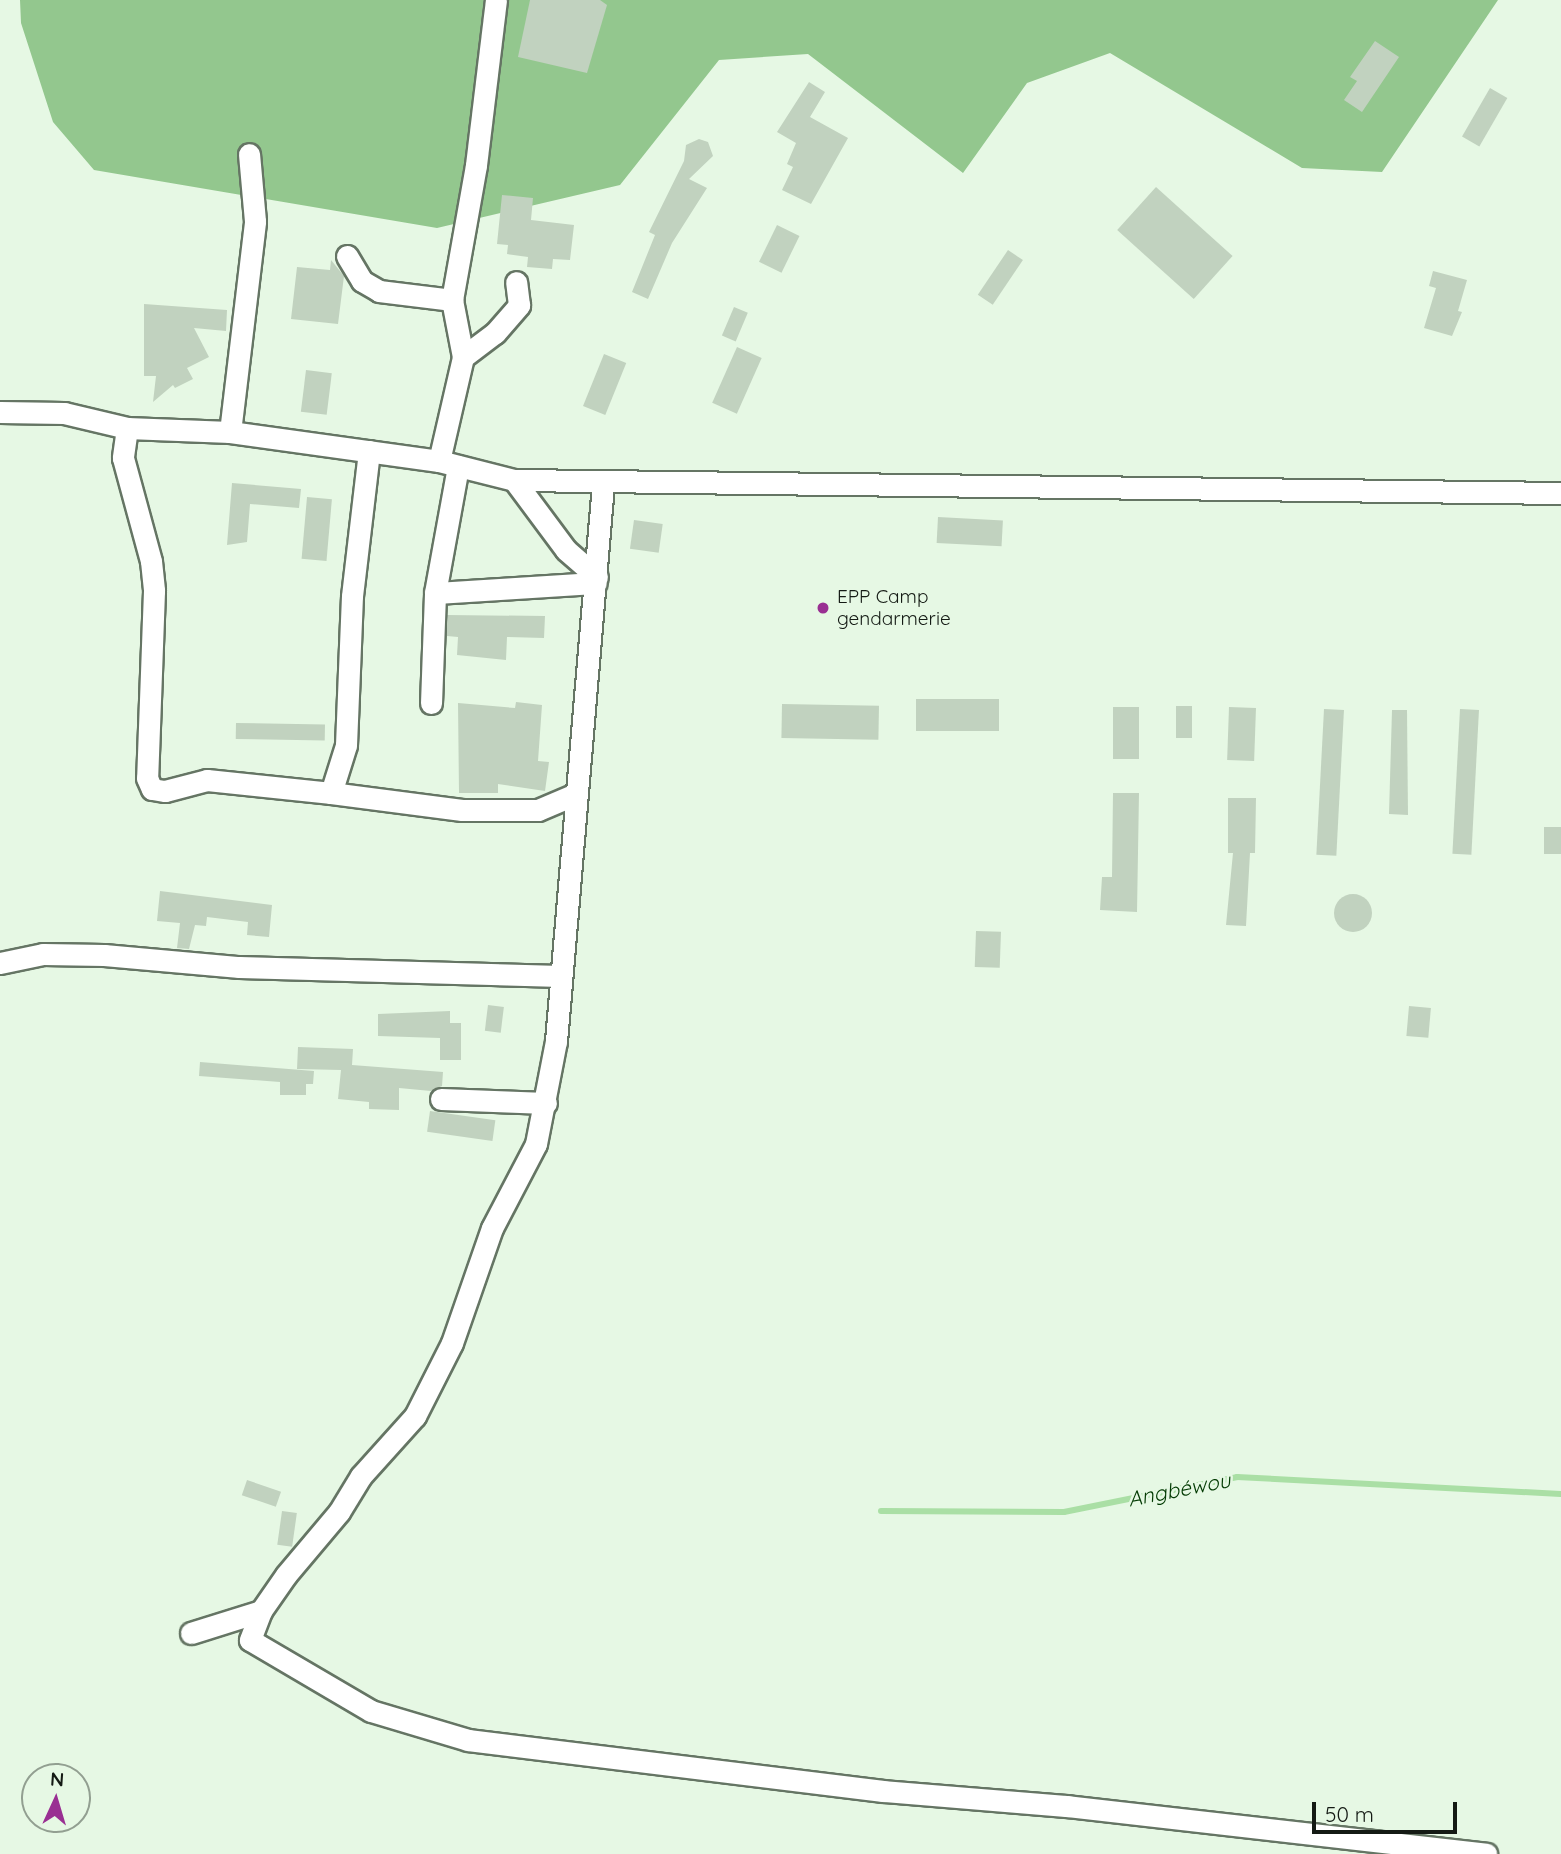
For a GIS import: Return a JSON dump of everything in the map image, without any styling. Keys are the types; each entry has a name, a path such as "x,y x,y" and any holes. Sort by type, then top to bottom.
{"street":[{"path":"431,703 435,593 463,357 452,300 476,165 496,0"},
{"path":"230,432 255,221 249,154"},
{"path":"347,256 362,282 379,291 452,300"},
{"path":"463,357 495,333 519,305 516,282"},
{"path":"1,415 64,413 127,428 230,432 449,464 514,480 603,484 1561,493"},
{"path":"127,428 123,458 150,561 153,591 154,674 146,767 152,789 165,791 207,780 463,810 538,810 575,795"},
{"path":"331,793 346,745 352,596 369,451"},
{"path":"514,480 566,550 597,580"},
{"path":"603,484 597,580 575,795 561,976 546,1103 536,1144 492,1228 452,1343 415,1416 361,1476 340,1512 261,1611 250,1640 280,1661 371,1711 468,1740 883,1791 1486,1854"},
{"path":"435,593 597,580"},
{"path":"0,963 43,954 104,954 252,967 561,976"},
{"path":"441,1099 546,1103"},
{"path":"191,1633 261,1611"}],"green space":[{"path":"20,0 1498,0 1382,172 1302,168 1110,53 1027,83 963,173 808,54 719,60 620,185 437,228 94,170 53,122 21,23"}],"building":[{"path":"530,0 600,0 607,5 587,73 518,57"},
{"path":"1375,41 1399,57 1362,112 1344,100 1357,81 1350,77"},
{"path":"809,82 825,92 810,117 848,138 811,204 782,190 793,167 787,164 796,143 777,132"},
{"path":"1490,88 1507,98 1479,146 1462,136"},
{"path":"699,139 708,142 713,156 689,179 707,188 672,243 648,299 632,292 655,235 649,232 684,161 686,145"},
{"path":"1156,187 1233,256 1194,299 1117,230"},
{"path":"502,195 533,198 531,220 574,225 570,260 553,259 552,269 527,267 528,257 507,254 508,245 497,244"},
{"path":"777,225 799,236 781,273 759,262"},
{"path":"1008,250 1023,260 993,305 978,295"},
{"path":"331,260 344,276 338,324 291,319 297,267 330,270"},
{"path":"1433,271 1467,280 1458,311 1462,312 1452,336 1424,328 1436,288 1429,286"},
{"path":"144,304 227,310 226,331 194,328 209,357 187,368 193,379 175,388 173,385 153,402 156,376 144,376"},
{"path":"734,307 748,313 736,341 722,336"},
{"path":"737,347 762,358 737,414 712,403"},
{"path":"604,354 626,363 605,415 583,406"},
{"path":"306,370 332,373 327,415 301,412"},
{"path":"232,483 301,489 299,508 250,504 247,542 227,545"},
{"path":"307,497 332,499 327,561 302,559"},
{"path":"938,517 1003,520 1002,546 937,543"},
{"path":"634,520 663,524 659,553 630,549"},
{"path":"447,615 545,616 544,638 507,637 506,660 457,655 458,637 447,636"},
{"path":"916,699 999,699 999,731 916,731"},
{"path":"516,702 542,705 538,761 549,762 545,791 498,784 498,793 459,793 458,703 515,708"},
{"path":"782,704 879,706 878,740 781,738"},
{"path":"1176,706 1192,706 1192,738 1176,738"},
{"path":"1113,707 1139,707 1139,759 1113,759"},
{"path":"1229,707 1256,708 1254,761 1227,760"},
{"path":"1324,709 1344,710 1336,856 1316,855"},
{"path":"1460,709 1479,710 1471,855 1452,854"},
{"path":"1392,710 1407,710 1408,815 1389,814"},
{"path":"236,723 325,725 325,741 236,739"},
{"path":"1113,793 1139,793 1137,912 1100,910 1102,877 1112,877"},
{"path":"1228,798 1256,798 1255,853 1250,853 1246,926 1226,925 1233,853 1228,853"},
{"path":"1544,827 1561,827 1561,854 1544,854"},
{"path":"160,891 272,905 269,937 247,935 248,922 207,917 206,926 195,925 189,949 177,948 180,923 157,921"},
{"path":"1353,894 1366,900 1372,913 1366,926 1353,932 1340,926 1334,913 1340,900"},
{"path":"976,931 1001,932 1000,968 975,967"},
{"path":"488,1005 504,1007 501,1033 485,1031"},
{"path":"1409,1006 1431,1008 1428,1038 1406,1036"},
{"path":"450,1011 450,1023 461,1023 461,1060 440,1060 440,1038 378,1036 378,1014"},
{"path":"298,1047 353,1049 352,1065 443,1072 442,1086 431,1091 399,1088 399,1110 369,1109 369,1102 338,1099 341,1070 297,1069"},
{"path":"200,1062 314,1071 313,1084 306,1084 306,1095 280,1095 280,1082 199,1076"},
{"path":"430,1111 495,1120 492,1141 427,1132"},
{"path":"247,1480 281,1492 276,1507 242,1495"},
{"path":"282,1511 297,1513 292,1547 277,1545"}],"waterway":[{"name":"Angbéwou","path":"881,1511 1064,1512 1237,1477 1561,1494"}],"place":[{"name":"EPP Camp gendarmerie","path":"823,608"}]}
